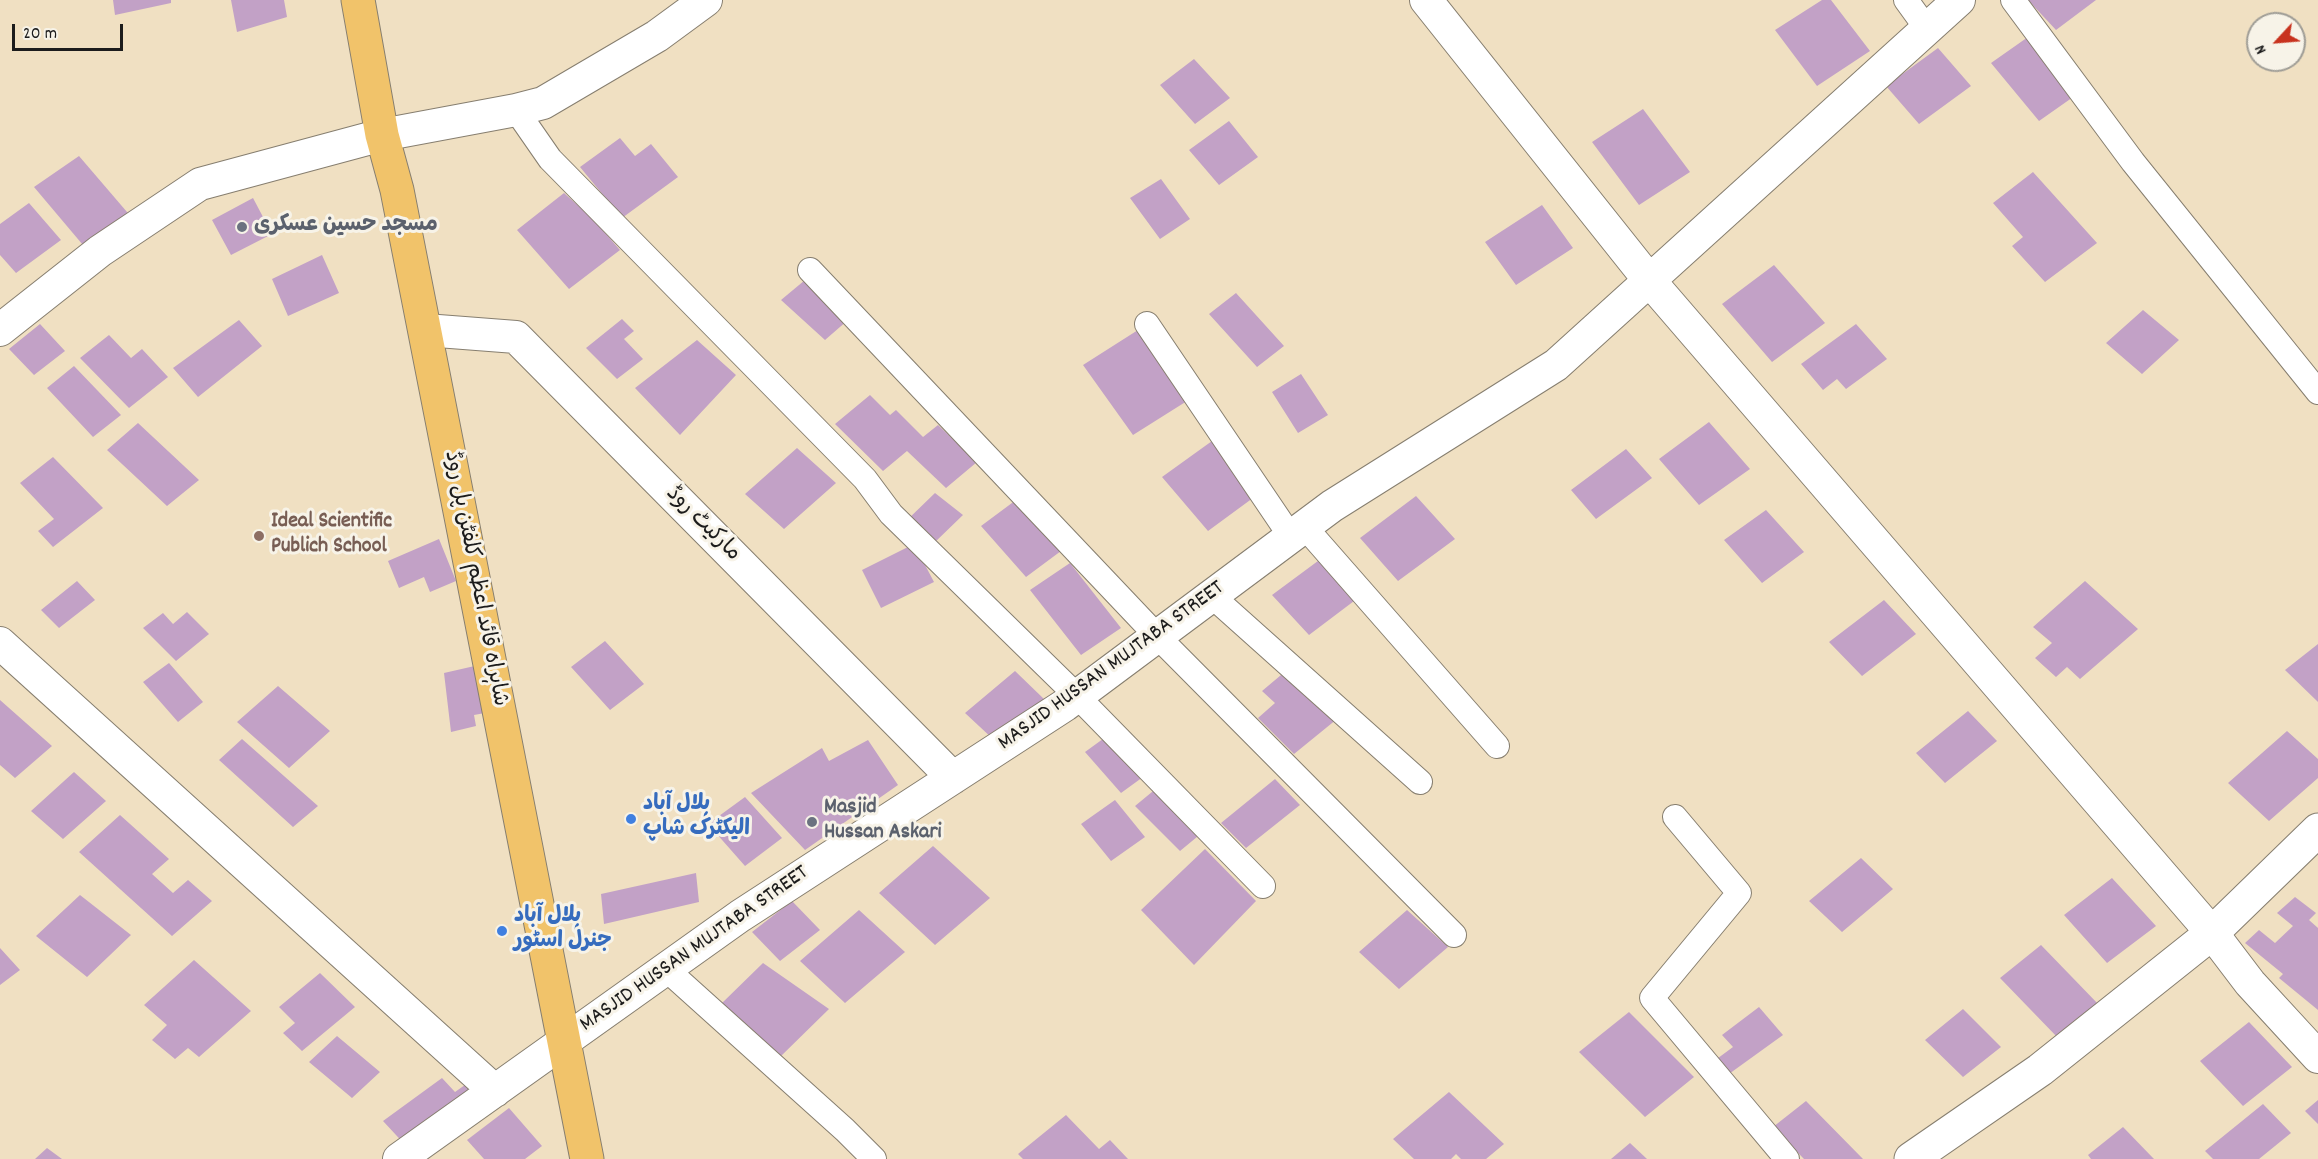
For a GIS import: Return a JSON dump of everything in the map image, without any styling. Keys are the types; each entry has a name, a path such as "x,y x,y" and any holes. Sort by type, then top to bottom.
{"highway":[{"name":"شاہراہ قائد اعظم کلفٹن پل روڈ","path":"358,0 382,135 397,190 588,1159"}],"street":[{"path":"0,330 100,251 200,184 382,135 543,103 657,36 706,0"},
{"path":"1425,0 1649,280 2212,933 2250,983 2318,1057"},
{"path":"1906,0 1927,29"},
{"name":"MASJID HUSSAN MUJTABA STREET","path":"399,1159 740,916 1077,696 1332,506 1556,364 1959,0"},
{"path":"2013,0 2133,162 2318,392"},
{"path":"516,110 550,159 865,479 891,514 1077,696 1263,886"},
{"path":"810,270 1157,636 1454,935"},
{"path":"1147,324 1297,532 1497,746"},
{"name":"مارکیٹ روڈ","path":"425,330 516,337 953,778"},
{"path":"1212,596 1420,782"},
{"path":"0,643 495,1090"},
{"path":"1675,817 1739,893 1652,998 1787,1159"},
{"path":"1911,1159 2040,1070 2212,933 2318,830"},
{"path":"666,969 845,1130 874,1159"}],"building":[{"path":"113,0 171,0 171,3 115,15"},
{"path":"231,0 284,0 287,17 237,32"},
{"path":"1822,0 1831,0 1870,51 1817,86 1775,30"},
{"path":"2028,0 2096,0 2056,30"},
{"path":"2028,37 2076,95 2039,121 1991,63"},
{"path":"1938,48 1971,86 1919,124 1886,86"},
{"path":"1194,59 1230,98 1195,124 1160,85"},
{"path":"1643,109 1690,172 1639,205 1592,142"},
{"path":"1229,121 1258,157 1219,185 1189,150"},
{"path":"620,138 635,156 651,144 678,177 622,218 580,167"},
{"path":"79,156 133,219 88,251 34,187"},
{"path":"2033,172 2097,243 2045,282 2012,246 2023,237 1993,203"},
{"path":"1161,179 1190,219 1160,239 1130,198"},
{"path":"564,193 592,218 620,250 569,289 517,230"},
{"name":"مسجد حسین عسکری","path":"253,198 272,234 231,255 212,220"},
{"path":"29,203 61,240 16,273 0,255 0,224"},
{"path":"1542,205 1573,248 1516,285 1485,242"},
{"path":"322,255 339,293 288,316 272,279"},
{"path":"1774,265 1825,323 1772,362 1722,304"},
{"path":"805,280 848,320 825,340 781,300"},
{"path":"1236,293 1284,346 1257,367 1209,314"},
{"path":"2143,310 2179,340 2142,374 2106,343"},
{"path":"622,319 634,331 624,339 643,359 617,379 586,348"},
{"path":"239,320 262,346 198,397 173,368"},
{"path":"40,324 65,351 34,375 9,349"},
{"path":"1856,324 1887,359 1846,389 1837,379 1823,390 1801,364"},
{"path":"1138,330 1187,401 1133,435 1083,365"},
{"path":"109,335 131,358 142,349 168,377 129,408 80,358"},
{"path":"697,340 736,375 680,435 635,388"},
{"path":"74,366 121,415 93,437 47,388"},
{"path":"1301,374 1328,415 1298,433 1272,392"},
{"path":"870,395 890,415 896,410 923,437 938,425 977,462 946,488 907,451 883,471 835,424"},
{"path":"1709,422 1750,469 1699,505 1659,459"},
{"path":"138,423 199,480 167,506 107,450"},
{"path":"1212,441 1257,495 1208,531 1162,477"},
{"path":"797,448 836,483 784,529 745,494"},
{"path":"1626,449 1652,478 1596,519 1571,490"},
{"path":"53,457 103,508 53,547 38,531 54,519 20,483"},
{"path":"935,493 963,515 933,544 904,523"},
{"path":"1416,496 1455,539 1398,581 1360,538"},
{"path":"1016,500 1061,551 1026,577 981,526"},
{"path":"1766,510 1804,552 1762,583 1724,540"},
{"path":"439,539 456,581 430,592 424,577 399,588 388,561"},
{"path":"914,544 934,582 881,608 862,570"},
{"path":"1322,558 1358,598 1309,635 1272,595"},
{"path":"1070,563 1121,628 1081,655 1030,590"},
{"path":"77,581 95,600 59,628 41,610"},
{"path":"2085,581 2138,629 2080,679 2067,667 2056,677 2035,658 2052,643 2033,627"},
{"path":"1884,600 1916,634 1862,676 1829,642"},
{"path":"187,612 209,634 176,661 143,628 163,613 173,624"},
{"path":"605,641 644,684 610,710 571,667"},
{"path":"2318,644 2318,702 2285,670"},
{"path":"169,663 203,702 178,722 143,682"},
{"path":"479,665 485,713 474,715 476,726 451,732 444,673"},
{"path":"1287,670 1337,719 1294,754 1258,718 1275,703 1262,691"},
{"path":"1015,671 1044,699 994,740 965,713"},
{"path":"278,686 330,731 289,768 237,722"},
{"path":"0,700 52,746 15,778 0,765"},
{"path":"1968,711 1997,741 1945,783 1916,753"},
{"path":"2287,731 2318,759 2318,778 2269,821 2228,783"},
{"path":"1107,736 1143,777 1121,793 1085,752"},
{"path":"242,739 318,806 293,827 219,760"},
{"name":"Masjid Hussan Askari","path":"868,740 898,785 805,850 751,793 822,748 829,761"},
{"path":"74,772 106,801 63,839 31,811"},
{"path":"1275,779 1300,805 1246,848 1221,823"},
{"path":"1158,787 1203,832 1180,851 1135,806"},
{"path":"745,797 782,838 745,866 708,824"},
{"path":"1115,800 1145,837 1111,861 1081,824"},
{"path":"120,815 169,859 152,874 173,893 188,880 212,901 172,936 79,852"},
{"path":"933,846 990,898 935,945 879,893"},
{"path":"1205,849 1256,901 1194,965 1141,910"},
{"path":"1861,858 1893,889 1842,932 1809,901"},
{"path":"696,873 699,902 604,924 601,894"},
{"path":"2112,878 2156,926 2107,963 2064,915"},
{"path":"80,895 131,935 87,977 36,936"},
{"path":"2295,897 2316,913 2309,920 2318,928 2318,1010 2279,978 2283,974 2245,943 2259,930 2275,943 2293,926 2277,913"},
{"path":"792,901 820,930 780,961 752,932"},
{"path":"859,910 905,952 845,1003 800,961"},
{"path":"1407,910 1448,947 1399,989 1359,952"},
{"path":"2041,945 2100,1006 2059,1039 2000,978"},
{"path":"0,948 20,970 0,985"},
{"path":"194,960 251,1011 199,1057 188,1048 175,1059 152,1040 167,1025 144,1005"},
{"path":"763,963 829,1009 779,1058 721,1004"},
{"path":"320,973 355,1007 302,1051 283,1033 295,1023 279,1007"},
{"path":"1759,1007 1783,1035 1722,1079 1710,1064 1733,1047 1722,1035"},
{"path":"1963,1009 2001,1047 1963,1077 1925,1040"},
{"path":"1629,1012 1694,1077 1645,1117 1579,1052"},
{"path":"2249,1022 2292,1067 2243,1106 2200,1061"},
{"path":"337,1036 380,1072 352,1098 309,1062"},
{"path":"442,1078 455,1092 472,1080 484,1094 409,1149 383,1121"},
{"path":"1449,1092 1504,1144 1486,1159 1461,1159 1456,1154 1451,1159 1414,1159 1393,1139"},
{"path":"2318,1100 2318,1124 2305,1111"},
{"path":"1806,1101 1863,1159 1804,1159 1773,1127"},
{"path":"2263,1104 2291,1133 2259,1159 2213,1159 2205,1151"},
{"path":"509,1108 542,1146 525,1159 484,1159 467,1140"},
{"path":"1066,1115 1099,1149 1110,1140 1128,1159 1023,1159 1018,1154"},
{"path":"2123,1127 2154,1159 2091,1159 2088,1155"},
{"path":"1630,1143 1647,1159 1611,1159"},
{"path":"47,1148 62,1159 35,1159"}],"place":[{"name":"مسجد حسین عسکری","path":"242,227"},
{"name":"Ideal Scientific Publich School","path":"259,536"},
{"name":"ہلال آباد الیکٹرک شاپ","path":"631,819"},
{"name":"Masjid Hussan Askari","path":"812,822"},
{"name":"ہلال آباد جنرل اسٹور","path":"502,931"}]}
